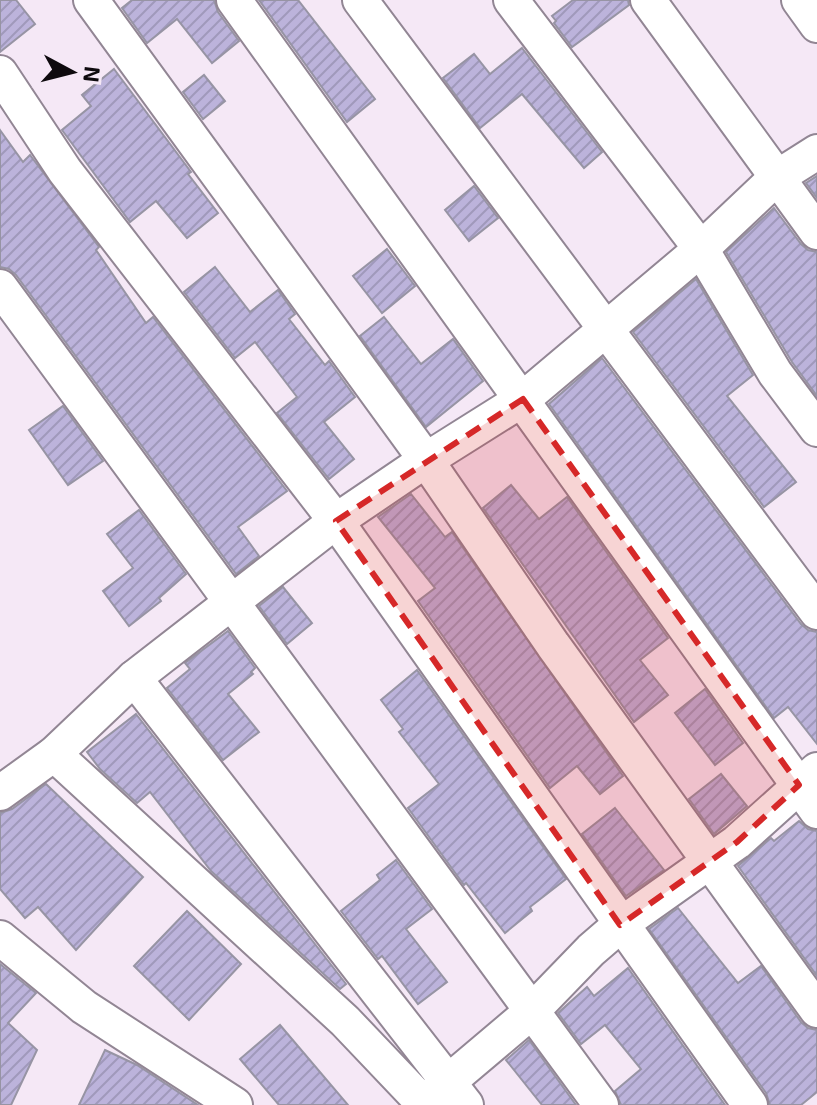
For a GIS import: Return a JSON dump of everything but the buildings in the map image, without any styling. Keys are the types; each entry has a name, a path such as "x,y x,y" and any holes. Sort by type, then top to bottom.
{"street":[{"path":"91,0 426,460 553,645 817,1010"},
{"path":"54,754 345,1021 422,1104 457,1093 591,950 620,925 811,789 234,0"},
{"path":"360,0 817,612"},
{"path":"511,0 701,249 775,373 817,429"},
{"path":"648,0 817,232"},
{"path":"799,0 817,25"},
{"path":"0,73 65,171 336,521 750,1105"},
{"path":"0,793 54,754 134,678 336,521 523,399 701,249 776,178 817,152"},
{"path":"0,287 601,1105"},
{"path":"134,678 457,1093"},
{"path":"0,938 84,1007 235,1105"}],"highlighted area":[{"path":"523,399 799,785 737,842 620,925 336,521"}]}
